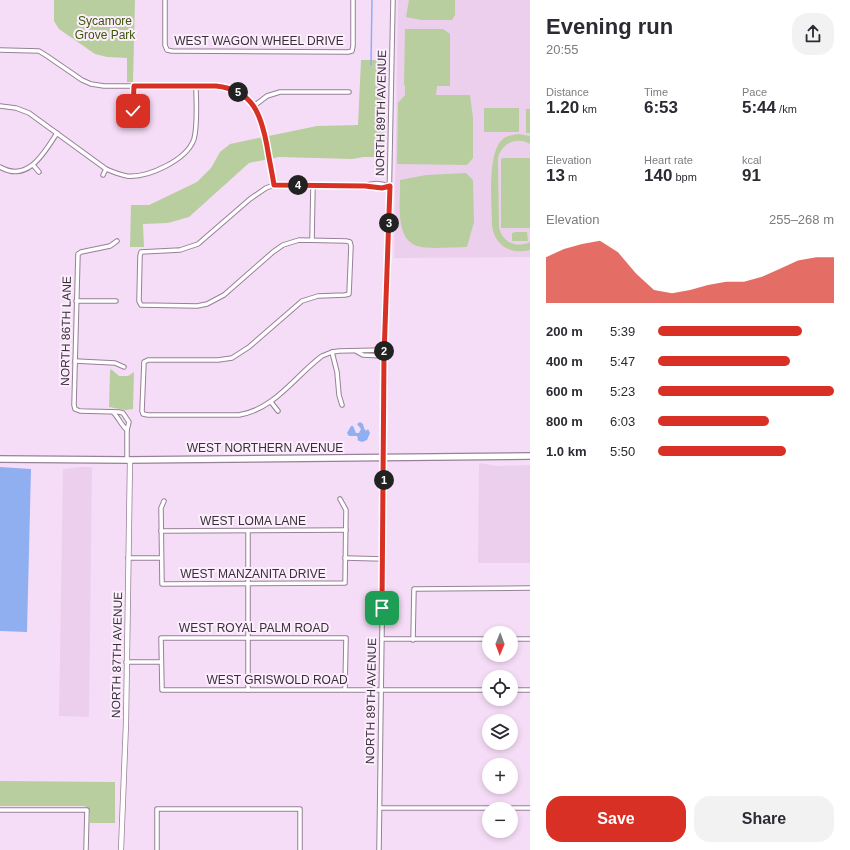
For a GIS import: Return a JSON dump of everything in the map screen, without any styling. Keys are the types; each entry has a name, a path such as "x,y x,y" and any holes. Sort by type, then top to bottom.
{"main road":[{"name":"WEST NORTHERN AVENUE","path":"0,459 128,460 530,456"}],"street":[{"name":"WEST WAGON WHEEL DRIVE","path":"166,0 165,45 167,50 348,52 352,51 353,46 353,0"},
{"name":"NORTH 89TH AVENUE","path":"379,850 384,350 390,186 394,0"},
{"path":"0,50 39,52 82,80 91,84 104,86 216,86 229,88 244,95 254,106 262,123 274,185"},
{"path":"133,111 134,86"},
{"path":"0,106 16,108 29,112 106,169 127,176 142,175 174,162 184,155 190,146 194,137 196,86"},
{"path":"254,106 267,96 280,92 349,92"},
{"path":"0,167 7,171 15,172 24,170 33,165 57,133"},
{"path":"33,165 39,172"},
{"path":"104,175 106,169"},
{"path":"384,350 362,349 356,351 332,352 322,356 271,402 259,410 250,413 240,415 144,414 142,411 144,362 148,360 218,360 232,358 249,347 302,301 318,296 346,296 349,294 351,246 350,242 299,240 283,246 273,252 224,295 207,304 196,306 141,305 139,301 141,252 180,250 198,244 250,199 266,188 274,185 365,186 382,188 390,186"},
{"path":"312,240 313,185"},
{"name":"NORTH 86TH LANE","path":"113,412 80,411 75,409 76,300 78,254 81,252 110,246 117,241"},
{"path":"76,300 116,301"},
{"path":"356,351 363,355 384,356"},
{"path":"332,352 337,372 339,395 342,405"},
{"path":"75,361 115,363 124,367"},
{"path":"271,402 278,411"},
{"path":"113,412 124,413 127,417 121,421"},
{"path":"113,412 121,421 122,426 127,430"},
{"name":"NORTH 87TH AVENUE","path":"121,850 126,731 128,558 127,430 129,422 127,417"},
{"path":"340,499 346,510 345,558 383,559"},
{"path":"128,558 161,558 161,508 164,502"},
{"name":"WEST LOMA LANE","path":"161,531 346,530"},
{"path":"248,531 248,690"},
{"name":"WEST MANZANITA DRIVE","path":"161,558 162,584 248,584 345,583 345,558"},
{"path":"413,640 414,589 530,588"},
{"name":"WEST ROYAL PALM ROAD","path":"161,662 161,638 346,638 346,689"},
{"path":"382,639 482,639"},
{"path":"518,639 530,639"},
{"path":"126,662 161,662"},
{"name":"WEST GRISWOLD ROAD","path":"161,662 162,690 482,690"},
{"path":"518,690 530,690"},
{"path":"380,808 530,808"},
{"path":"157,850 157,809 300,809 300,850"},
{"path":"0,810 87,810 86,850"}],"shaded area":[{"path":"398,0 530,0 530,257 394,258"},
{"path":"479,463 497,466 530,465 530,563 478,563"},
{"path":"92,467 89,717 59,716 63,469"}],"green space":[{"name":"Sycamore Grove Park","path":"54,0 135,0 133,82 127,82 127,58 107,57 95,54 59,29 54,21"},
{"path":"409,0 455,0 455,15 452,20 421,20 406,17"},
{"path":"405,29 443,29 450,34 450,86 437,86 436,95 470,95 473,118 473,158 467,165 397,164 398,103 405,95"},
{"path":"361,60 386,60 384,157 364,157 352,159 279,157 249,163 189,217 168,223 143,224 144,247 130,247 131,205 149,205 197,182 211,168 220,152 230,144 317,126 358,125"},
{"path":"484,108 519,108 519,132 484,132"},
{"path":"526,109 530,109 530,133 526,133"},
{"path":"518,134 530,136 530,144 520,141 510,142 503,148 498,158 499,227 503,237 510,243 520,245 530,242 530,250 523,251 510,250 500,244 492,226 491,181 494,158 497,148 504,138"},
{"path":"530,158 530,228 501,228 501,159"},
{"path":"466,173 473,180 474,222 467,247 426,248 412,244 402,229 400,220 400,180 426,175"},
{"path":"527,232 528,241 512,241 512,233"},
{"path":"111,369 119,376 128,376 134,372 133,409 125,410 109,407"},
{"path":"0,781 115,782 115,823 90,823 89,811 87,807 84,806 0,806"}],"water":[{"path":"360,422 363,424 366,431 368,429 370,433 367,440 362,442 357,440 357,436 349,436 347,433 351,426 353,426 356,433 359,433 361,429 357,424"},
{"path":"0,467 31,469 27,632 0,631"}],"waterway":[{"path":"371,65 372,0"}],"route":[{"path":"133,111 134,86 216,86 229,88 244,95 258,113 264,129 274,185 365,186 372,188 390,186 384,356 382,608"}]}
